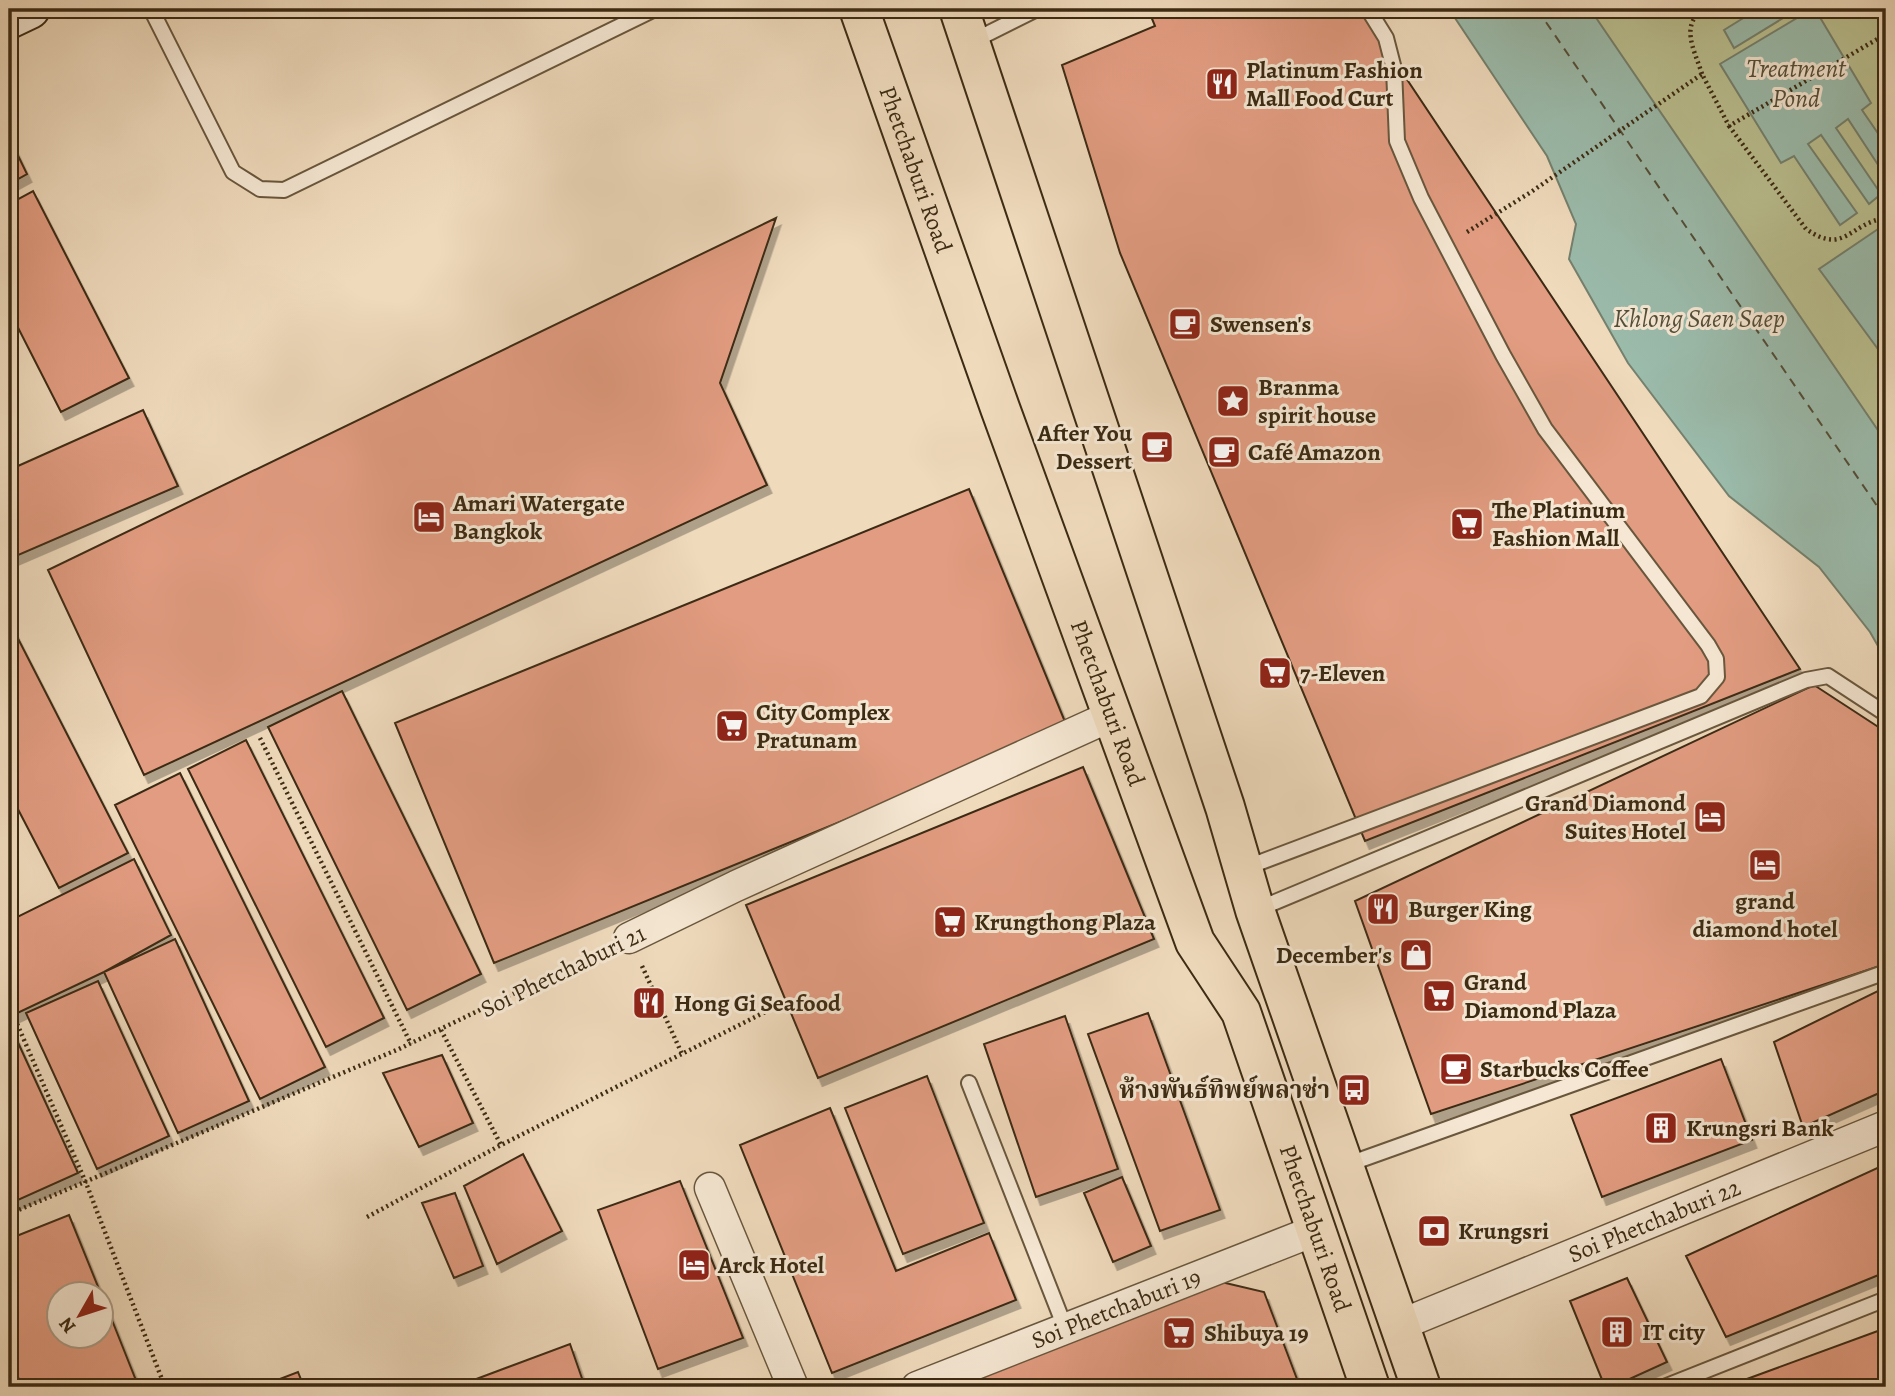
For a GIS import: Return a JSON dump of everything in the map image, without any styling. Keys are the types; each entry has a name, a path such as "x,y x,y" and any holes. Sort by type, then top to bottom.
{"main road":[{"path":"9,19 30,9"},
{"name":"Phetchaburi Road","path":"859,9 1111,716 1195,942 1241,1012 1314,1231 1370,1387"},
{"name":"Phetchaburi Road","path":"965,26 1255,910 1344,1166 1411,1320 1421,1387"}],"street":[{"name":"Soi Phetchaburi 21","path":"629,938 736,886 1111,716"},
{"name":"Soi Phetchaburi 22","path":"1411,1320 1886,1126"},
{"path":"710,1188 793,1387"},
{"name":"Soi Phetchaburi 19","path":"917,1387 1314,1231"}],"lane":[{"path":"151,9 233,172 260,189 284,190 655,9"},
{"path":"965,26 1037,9"},
{"path":"1243,869 1701,696 1717,677 1716,659 1545,429 1445,245 1397,141 1394,69 1386,38 1368,9"},
{"path":"1255,910 1806,680 1828,676 1886,714"},
{"path":"1344,1166 1886,972"},
{"path":"969,1083 1066,1330"},
{"path":"1664,1387 1886,1299"}],"path":[{"path":"1703,9 1692,17 1688,30 1702,74 1729,126 1806,229 1822,240 1840,241 1869,220 1886,218"},
{"path":"1873,9 1886,20"},
{"path":"1729,126 1886,34"},
{"path":"1445,245 1531,192 1702,74"},
{"path":"260,738 411,1044"},
{"path":"629,938 682,1054"},
{"name":"Soi Phetchaburi 21","path":"9,1214 86,1184 411,1044 629,938"},
{"path":"368,1217 501,1145 773,1008"},
{"path":"15,1019 86,1184 165,1387"},
{"path":"441,1030 501,1145"}],"green space":[{"path":"1588,9 1886,9 1886,443"}],"water":[{"name":"Khlong Saen Saep","path":"1449,9 1590,9 1886,442 1886,660 1870,632 1819,567 1729,496 1628,363 1569,259 1576,224 1547,156"},
{"path":"1758,9 1798,9 1734,48 1724,30"},
{"name":"Treatment Pond","path":"1815,9 1871,103 1862,110 1886,145 1886,177 1848,119 1836,128 1881,194 1869,204 1821,135 1808,144 1857,213 1840,225 1794,156 1781,163 1720,64"},
{"path":"1881,227 1886,234 1886,360 1819,269"}],"building":[{"name":"The Platinum Fashion Mall","path":"1148,9 1360,9 1800,669 1365,841 1120,253 1062,65 1155,26"},
{"path":"9,137 27,174 9,184"},
{"path":"33,191 129,378 61,412 9,310 9,204"},
{"name":"Amari Watergate Bangkok","path":"776,218 720,383 767,485 144,775 48,570"},
{"path":"143,410 178,486 9,559 9,470"},
{"name":"City Complex Pratunam","path":"969,489 1068,729 494,963 395,723"},
{"path":"9,621 128,853 59,888 9,792"},
{"name":"Grand Diamond Suites Hotel","path":"1814,685 1886,732 1886,964 1431,1114 1355,901"},
{"path":"342,691 481,974 407,1010 268,727"},
{"path":"246,740 384,1018 326,1047 188,769"},
{"name":"Krungthong Plaza","path":"1083,767 1154,939 818,1078 746,905"},
{"path":"180,773 325,1067 260,1099 115,805"},
{"path":"134,859 171,935 104,972 9,1017 9,921"},
{"path":"175,939 249,1101 178,1133 104,972"},
{"path":"98,981 169,1136 97,1169 26,1013"},
{"path":"1886,987 1886,1090 1803,1127 1774,1042"},
{"path":"1148,1013 1220,1210 1160,1231 1088,1034"},
{"path":"1065,1016 1118,1169 1036,1197 984,1044"},
{"path":"9,1023 78,1173 9,1204"},
{"path":"442,1055 473,1123 419,1147 383,1073"},
{"name":"Krungsri Bank","path":"1721,1059 1752,1140 1602,1197 1571,1115"},
{"path":"927,1076 984,1223 903,1254 845,1108"},
{"path":"830,1108 896,1271 989,1233 1016,1300 832,1373 740,1145"},
{"path":"523,1154 562,1231 497,1264 464,1186"},
{"path":"1886,1164 1886,1272 1726,1337 1686,1256"},
{"path":"1122,1177 1151,1246 1113,1262 1084,1193"},
{"path":"680,1181 743,1338 658,1369 598,1210"},
{"path":"455,1193 483,1266 454,1278 422,1203"},
{"path":"69,1215 95,1280 46,1280 46,1350 116,1350 116,1330 137,1383 126,1387 22,1387 9,1354 9,1239"},
{"name":"IT city","path":"1627,1278 1667,1362 1612,1387 1605,1387 1570,1301"},
{"name":"Shibuya 19","path":"1217,1281 1264,1292 1300,1387 978,1387 972,1373"},
{"path":"1886,1328 1886,1387 1725,1387"},
{"path":"570,1344 585,1387 455,1387"},
{"path":"298,1372 304,1387 259,1387"}],"ferry route":[{"path":"1537,9 1886,519"}],"place":[{"name":"Platinum Fashion Mall Food Curt","path":"1222,84"},
{"name":"Swensen's","path":"1185,324"},
{"name":"Branma spirit house","path":"1233,401"},
{"name":"After You Dessert","path":"1157,447"},
{"name":"Café Amazon","path":"1224,452"},
{"name":"Amari Watergate Bangkok","path":"429,517"},
{"name":"The Platinum Fashion Mall","path":"1467,524"},
{"name":"7-Eleven","path":"1275,673"},
{"name":"City Complex Pratunam","path":"732,726"},
{"name":"Grand Diamond Suites Hotel","path":"1710,817"},
{"name":"grand diamond hotel","path":"1765,865"},
{"name":"Burger King","path":"1383,909"},
{"name":"Krungthong Plaza","path":"950,922"},
{"name":"December's","path":"1416,955"},
{"name":"Grand Diamond Plaza","path":"1439,996"},
{"name":"Hong Gi Seafood","path":"649,1003"},
{"name":"Starbucks Coffee","path":"1456,1069"},
{"name":"ห้างพันธ์ทิพย์พลาซ่า","path":"1354,1090"},
{"name":"Krungsri Bank","path":"1661,1128"},
{"name":"Krungsri","path":"1434,1231"},
{"name":"Arck Hotel","path":"694,1265"},
{"name":"IT city","path":"1617,1332"},
{"name":"Shibuya 19","path":"1179,1333"}]}
